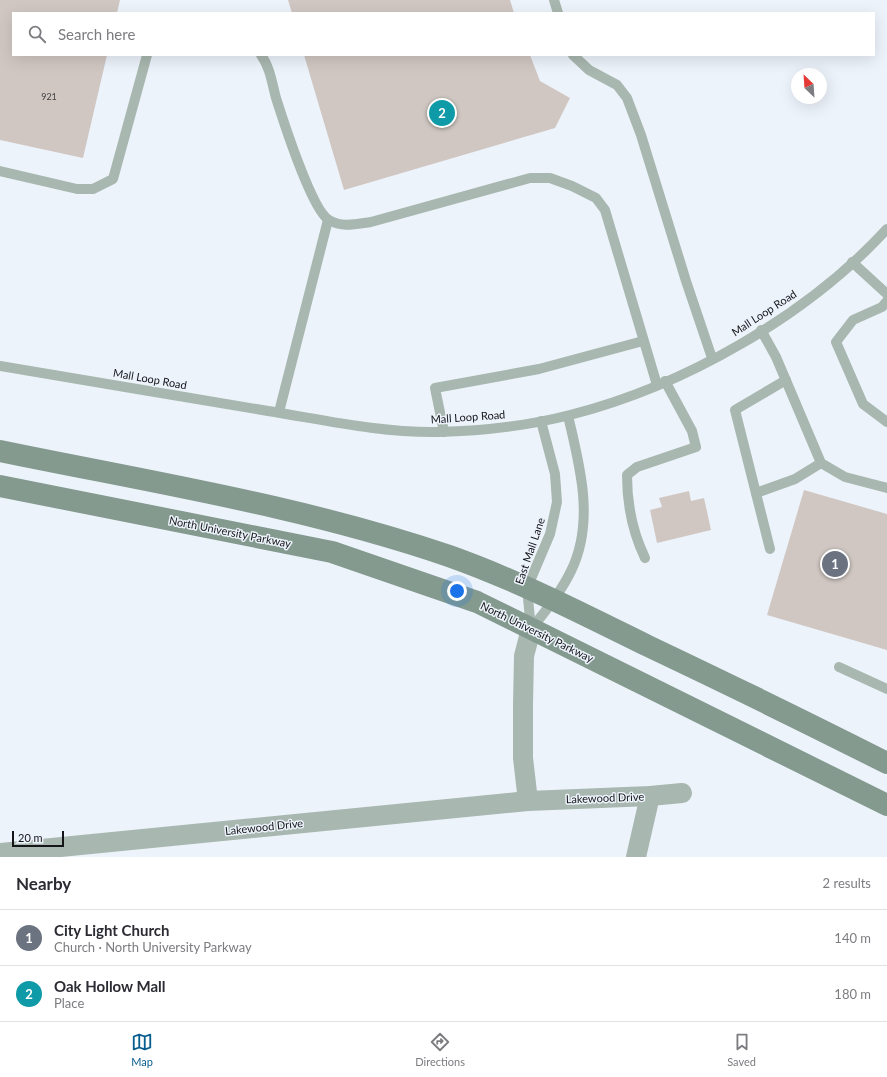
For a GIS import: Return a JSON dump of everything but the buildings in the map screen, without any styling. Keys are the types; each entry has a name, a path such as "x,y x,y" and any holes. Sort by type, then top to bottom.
{"main road":[{"path":"0,451 138,480 235,497 330,521 449,556 554,600 887,763"},
{"name":"North University Parkway","path":"0,486 332,552 477,602 887,805"}],"street":[{"path":"528,801 523,758 522,705 524,656 532,629"},
{"name":"Lakewood Drive","path":"0,854 528,801 650,796 682,793"},
{"path":"636,857 650,796"}],"lane":[{"path":"554,0 558,12"},
{"path":"0,171 77,189 94,189 113,179 147,56"},
{"path":"262,56 266,62 276,99 314,201 328,220 346,226 371,222 530,178 550,178 572,186 596,198 605,210 643,342 661,383 692,431 696,447 637,467 626,476 627,491 637,542 645,558"},
{"path":"574,56 588,70 617,86 627,98 641,135 686,281 712,358"},
{"path":"279,412 328,220"},
{"name":"Mall Loop Road","path":"0,366 371,428 444,432 484,430 568,416 596,408 661,383 712,358 761,330 817,292 887,229"},
{"path":"852,262 887,294"},
{"path":"887,301 882,307 853,320 836,342 863,404 887,422"},
{"path":"761,330 786,380 821,463 845,477 887,488"},
{"path":"444,432 435,388 539,369 643,342"},
{"path":"770,549 735,410 786,380"},
{"path":"532,629 554,600 571,571 579,546 583,523 584,497 580,469 568,416"},
{"name":"East Mall Lane","path":"532,629 527,588 550,534 557,502 555,474 541,421"},
{"path":"756,493 795,479 821,463"},
{"path":"839,667 887,689"}],"place":[{"name":"Oak Hollow Mall","path":"442,113"},
{"name":"City Light Church","path":"835,564"}]}
